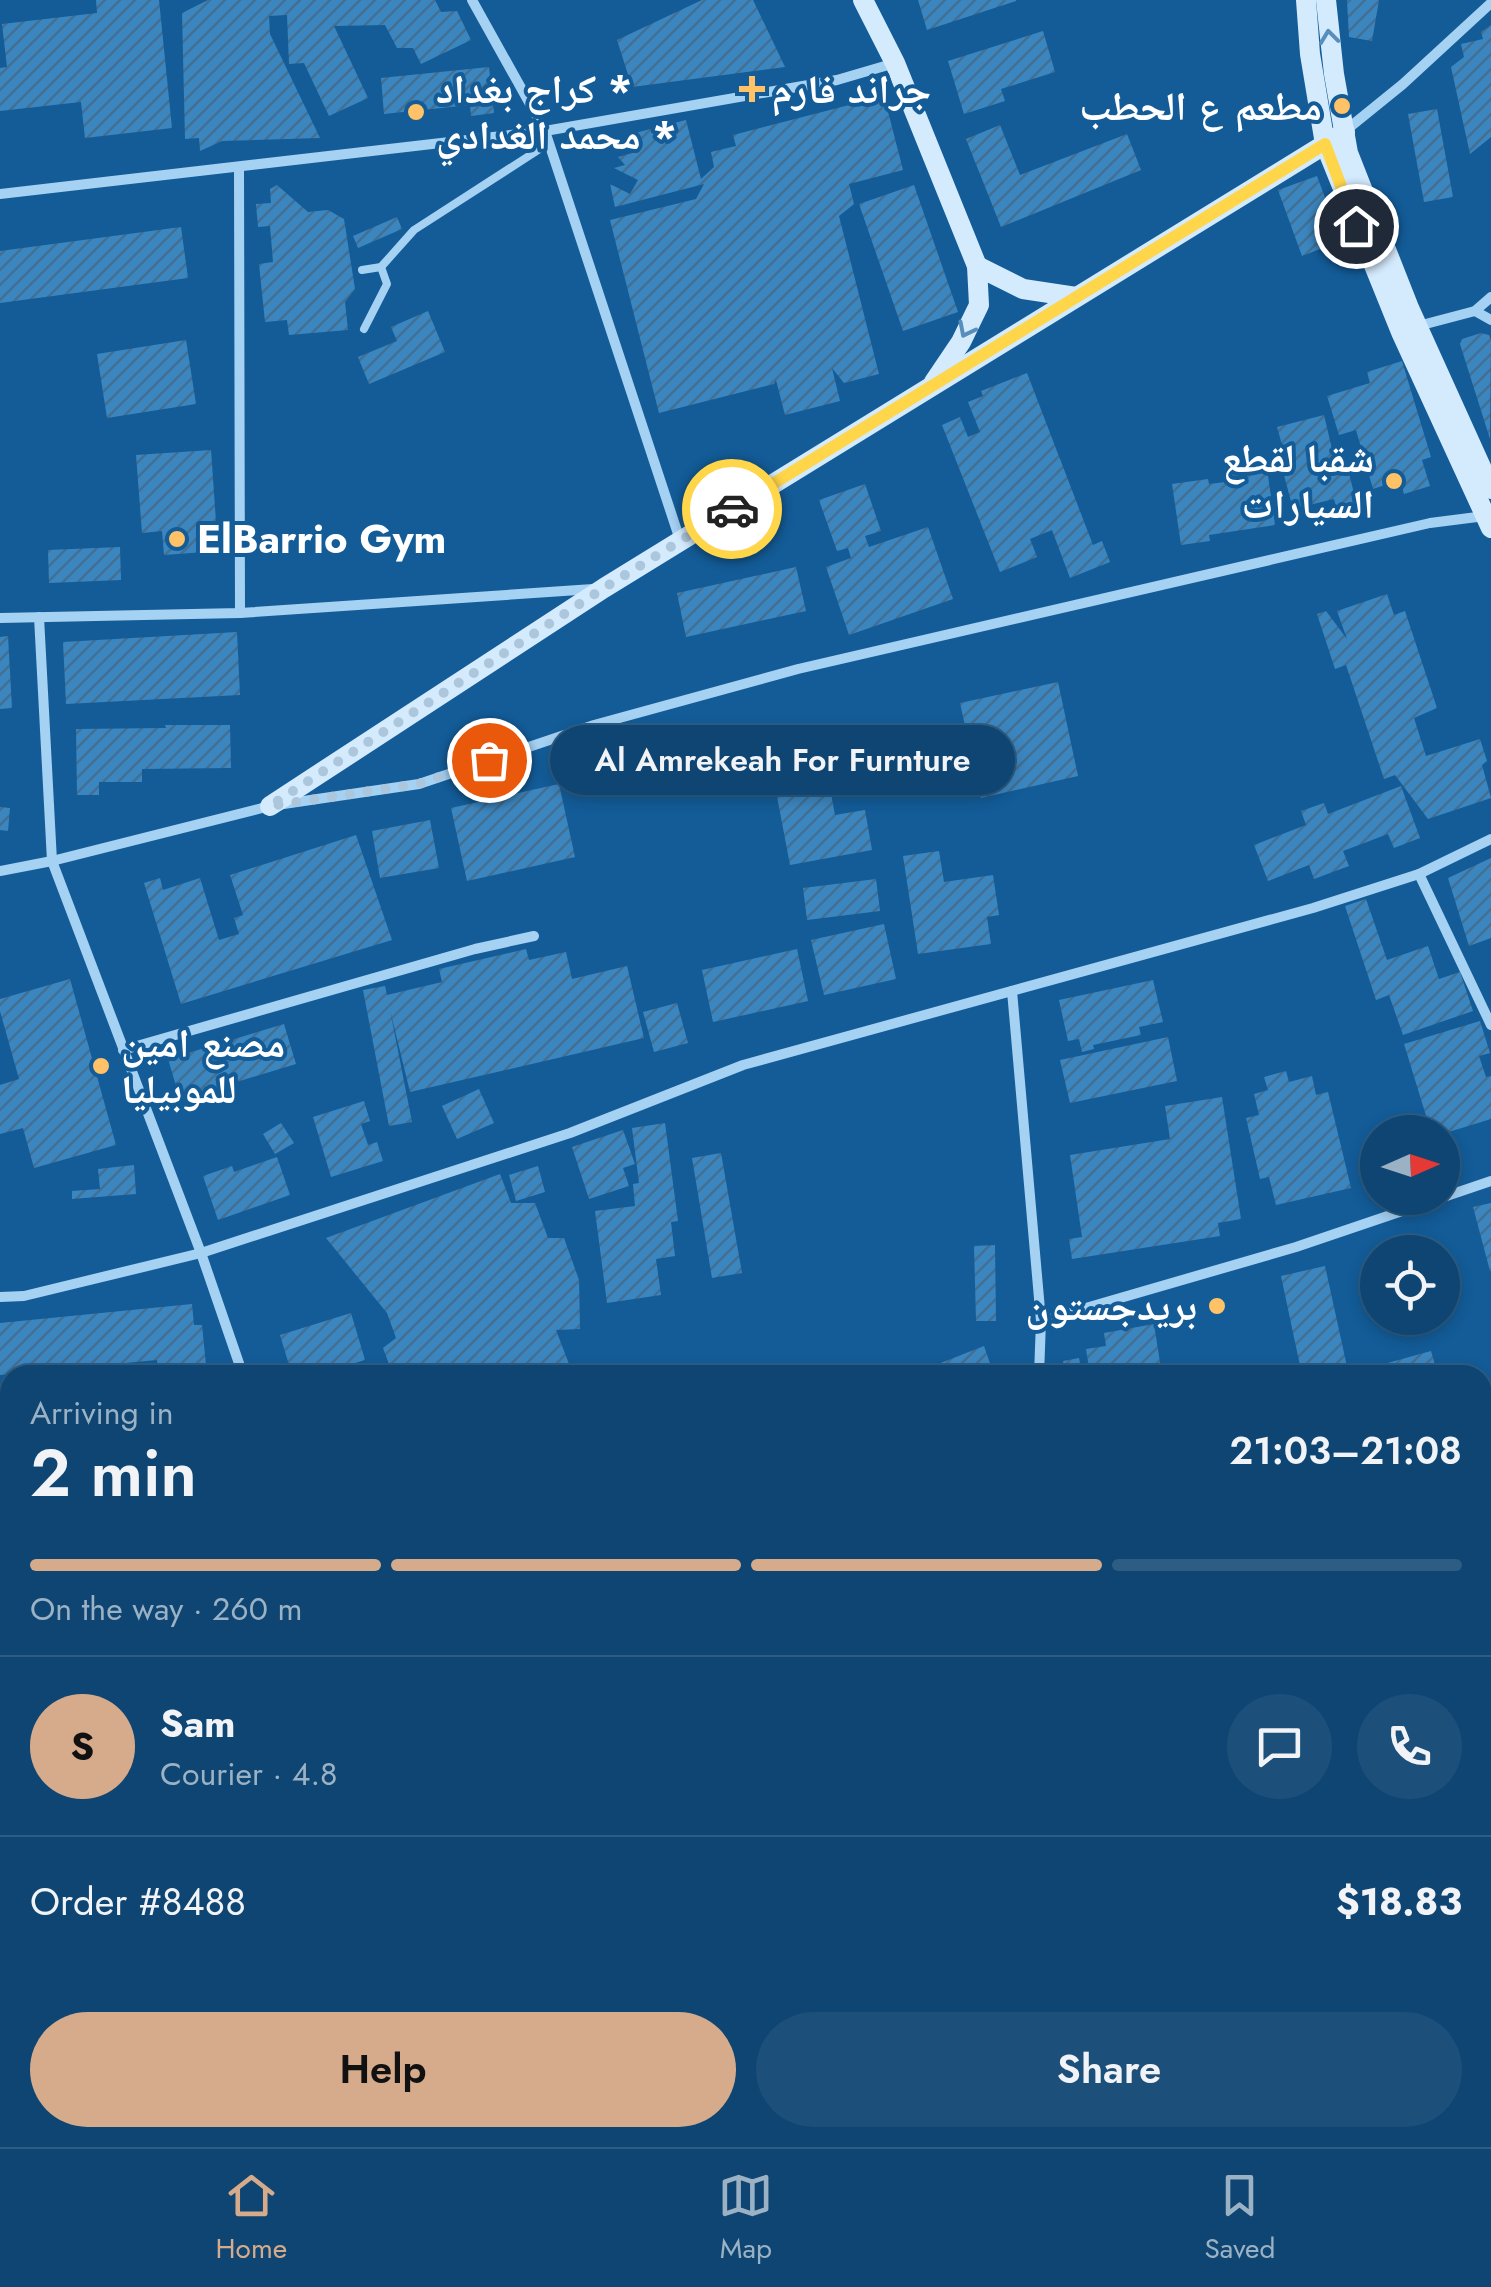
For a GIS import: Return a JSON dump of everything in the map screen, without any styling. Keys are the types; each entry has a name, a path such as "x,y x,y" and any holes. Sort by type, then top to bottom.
{"street":[{"path":"472,0 547,137 680,541"},
{"path":"863,0 896,62 978,266 979,305 961,342 930,387"},
{"path":"0,871 270,806 419,784 594,724 798,669 1430,523 1488,522 1401,332 1325,144 1310,54 1306,0"},
{"path":"1326,0 1348,153 1418,326 1491,489"},
{"path":"270,806 604,588 1344,132 1404,84 1491,3"},
{"path":"0,194 547,137 838,80 896,62"},
{"path":"238,169 240,612"},
{"path":"978,266 1024,289 1076,297"},
{"path":"1418,326 1475,311 1491,297"},
{"path":"1475,311 1491,320"},
{"path":"0,618 240,612 604,588"},
{"path":"39,617 52,861 202,1253 241,1365"},
{"path":"0,1297 24,1296 202,1253 570,1133 742,1065 1313,908 1418,874 1491,839"},
{"path":"1418,874 1491,1026"},
{"path":"124,1050 475,948 534,936"},
{"path":"1012,991 1040,1321 1038,1365"},
{"path":"1040,1321 1296,1247 1491,1181"}],"lane":[{"path":"362,270 381,268 414,230 547,137"},
{"path":"364,328 387,284 381,268"}],"building":[{"path":"96,0 159,0 172,128 85,138 81,102 0,111 0,68 7,67 2,24 97,13"},
{"path":"208,0 435,0 441,12 457,11 471,40 421,64 413,48 397,48 385,25 334,26 368,98 329,116 304,63 289,64 287,15 269,16 270,34 320,138 222,141 200,151 199,138 185,139 182,13"},
{"path":"702,0 753,0 785,67 632,87 617,40"},
{"path":"918,0 1016,0 1016,1 927,30"},
{"path":"1347,0 1379,0 1372,41 1349,37"},
{"path":"1491,25 1491,137 1470,154 1451,67 1464,57 1461,44 1483,39 1481,32"},
{"path":"1043,31 1055,72 1001,89 1005,101 964,114 948,61"},
{"path":"489,67 494,113 471,116 470,105 384,114 381,78"},
{"path":"884,96 903,170 849,184 854,204 839,216 879,374 844,383 832,368 840,401 785,415 776,380 774,384 659,413 610,220 696,199 704,184 615,207 610,184 630,194 638,180 614,168 625,165 618,157 636,152 631,134 686,120 701,179 714,167 711,152 736,146 733,135"},
{"path":"1437,109 1453,197 1424,202 1408,114"},
{"path":"1000,125 1020,175 1127,134 1141,170 1001,227 966,139"},
{"path":"1317,176 1341,241 1302,256 1278,190"},
{"path":"277,185 308,212 328,210 344,219 355,289 345,302 348,330 289,335 287,320 265,322 259,264 273,262 270,226 258,227 256,204 271,203 270,189"},
{"path":"914,185 958,312 903,331 859,204"},
{"path":"397,217 402,229 358,248 353,236"},
{"path":"181,227 188,278 0,303 0,251"},
{"path":"428,311 445,352 369,384 358,357 397,341 391,327"},
{"path":"1481,333 1491,340 1490,439 1460,344 1462,339"},
{"path":"186,340 196,404 107,418 97,354"},
{"path":"1402,361 1431,457 1422,460 1430,486 1404,494 1400,480 1373,489 1356,430 1339,435 1327,396 1370,383 1367,372"},
{"path":"1027,373 1093,545 1102,541 1110,562 1070,578 1052,530 1030,539 1037,557 1000,572 942,425 960,417 968,437 980,432 968,402 983,396 981,391"},
{"path":"1324,415 1332,449 1342,446 1357,505 1337,510 1334,499 1293,509 1280,460 1286,459 1277,427"},
{"path":"211,450 218,551 164,555 162,531 142,533 136,455"},
{"path":"1266,462 1275,525 1209,535 1210,541 1181,545 1172,484 1208,479 1209,484 1226,482 1224,468"},
{"path":"865,484 881,531 865,536 869,547 928,527 953,599 849,635 826,567 851,558 848,548 837,551 819,500"},
{"path":"120,547 121,580 49,583 48,550"},
{"path":"796,567 806,611 686,637 677,593"},
{"path":"1387,594 1394,615 1405,611 1437,708 1414,718 1426,756 1480,739 1491,798 1428,819 1395,775 1384,779 1346,665 1335,669 1317,614 1326,611 1347,639 1337,611"},
{"path":"237,632 240,695 66,704 63,642"},
{"path":"8,636 12,708 0,709 0,637"},
{"path":"1058,682 1078,776 981,798 960,703"},
{"path":"165,725 230,725 231,768 142,769 142,782 99,782 99,795 77,795 76,729 166,728"},
{"path":"821,739 835,815 865,810 872,850 790,865 768,749"},
{"path":"559,784 575,857 467,881 451,808"},
{"path":"1401,786 1420,838 1394,848 1388,834 1343,851 1349,866 1314,879 1309,865 1268,881 1254,845 1306,825 1301,811 1324,803 1328,814"},
{"path":"0,807 10,808 8,831 0,830"},
{"path":"430,820 439,868 380,878 372,831"},
{"path":"356,835 392,940 181,1004 144,883 160,878 163,890 200,878 219,940 239,934 234,918 243,915 230,875"},
{"path":"939,851 944,882 993,875 999,915 987,917 991,944 918,954 903,856"},
{"path":"1491,858 1491,938 1469,946 1448,878"},
{"path":"876,879 880,911 807,920 803,888"},
{"path":"1366,899 1387,960 1428,946 1439,979 1460,972 1473,1011 1403,1035 1389,995 1376,1000 1345,906"},
{"path":"884,924 896,979 824,995 811,940"},
{"path":"526,949 529,960 566,952 572,979 627,966 644,1038 410,1092 390,1010 412,1122 389,1126 363,990 385,986 387,995 442,982 439,969"},
{"path":"797,949 808,1001 713,1022 702,970"},
{"path":"70,979 116,1145 34,1168 23,1128 0,1134 0,1085 19,1079 0,999"},
{"path":"1153,980 1163,1022 1139,1027 1141,1035 1093,1045 1094,1049 1082,1052 1079,1039 1068,1041 1059,1000"},
{"path":"677,1003 688,1043 654,1052 643,1012"},
{"path":"1480,1021 1490,1053 1479,1056 1486,1077 1491,1076 1491,1119 1460,1128 1460,1115 1426,1115 1404,1044"},
{"path":"284,1024 296,1064 180,1099 168,1059"},
{"path":"1168,1037 1177,1081 1070,1103 1060,1060"},
{"path":"1286,1071 1289,1082 1312,1076 1316,1095 1328,1092 1351,1188 1276,1205 1269,1177 1260,1179 1246,1118 1259,1115 1254,1094 1268,1090 1264,1077"},
{"path":"479,1089 494,1123 457,1139 442,1106"},
{"path":"1222,1097 1241,1219 1218,1223 1220,1236 1072,1259 1069,1239 1082,1237 1070,1155 1170,1139 1165,1106"},
{"path":"364,1101 370,1121 361,1124 368,1145 377,1142 383,1161 331,1177 313,1117"},
{"path":"281,1123 294,1143 275,1154 263,1134"},
{"path":"665,1123 678,1221 671,1222 675,1256 656,1259 661,1295 607,1303 595,1211 635,1206 633,1184 639,1183 632,1128"},
{"path":"623,1130 635,1164 623,1168 629,1186 589,1199 572,1147"},
{"path":"721,1153 742,1273 712,1278 692,1158"},
{"path":"277,1157 290,1195 218,1220 203,1176 232,1166 234,1172"},
{"path":"134,1165 136,1194 72,1199 72,1191 100,1189 98,1169"},
{"path":"538,1166 545,1192 516,1201 509,1175"},
{"path":"500,1174 511,1203 535,1203 548,1238 564,1238 579,1280 580,1329 556,1330 569,1364 389,1365 383,1348 396,1338 387,1313 326,1238"},
{"path":"1491,1203 1491,1271 1490,1271 1473,1207"},
{"path":"995,1245 996,1321 976,1321 974,1246"},
{"path":"1325,1266 1347,1365 1300,1365 1281,1276"},
{"path":"192,1304 194,1325 202,1325 206,1365 157,1365 157,1360 105,1365 0,1365 0,1323"},
{"path":"351,1313 365,1360 349,1365 289,1365 280,1335"},
{"path":"1154,1324 1160,1365 1089,1365 1086,1349 1106,1346 1104,1333"},
{"path":"984,1346 991,1365 936,1365"},
{"path":"1431,1351 1435,1365 1380,1365"},
{"path":"1079,1358 1080,1365 1064,1365 1063,1361"}],"way so far":[{"path":"489,760 419,784 270,806 732,509"}],"place":[{"name":"جراند فارم","path":"752,89"},
{"name":"مطعم ع الحطب","path":"1342,106"},
{"name":"كراج بغداد * محمد الغدادي *","path":"416,112"},
{"name":"شقبا لقطع السيارات","path":"1394,481"},
{"name":"ElBarrio Gym","path":"177,539"},
{"name":"Al Amrekeah For Furnture","path":"489,760"},
{"name":"مصنع امين للموبيليا","path":"101,1066"},
{"name":"بريدجستون","path":"1217,1306"}],"route":[{"path":"732,509 1325,144 1356,226"}]}
